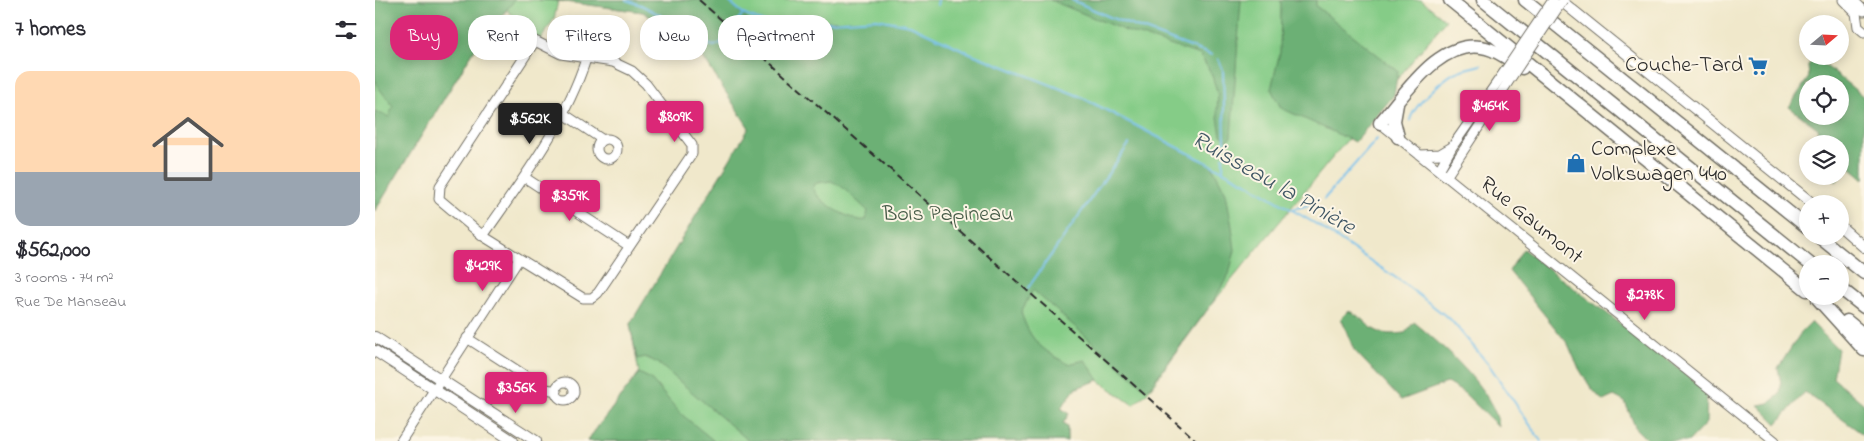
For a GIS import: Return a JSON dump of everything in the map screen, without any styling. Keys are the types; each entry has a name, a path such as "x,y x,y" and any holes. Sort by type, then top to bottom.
{"highway":[{"path":"1450,0 1799,284"},
{"path":"1483,0 1799,255"},
{"path":"1527,0 1799,222"},
{"path":"1380,124 1441,56 1455,49 1470,46 1486,48 1496,52 1560,91"},
{"path":"1397,104 1394,121 1397,137"},
{"path":"1829,245 1864,273"},
{"path":"1849,295 1864,307"},
{"path":"1824,305 1864,350"},
{"path":"1827,305 1864,335"}],"main road":[{"path":"1562,0 1802,195"},
{"path":"1859,237 1864,247"},
{"path":"375,337 536,441"},
{"path":"375,352 513,441"}],"street":[{"path":"1446,177 1553,0"},
{"path":"1439,170 1452,147 1562,0"},
{"path":"1843,0 1856,13 1862,15"},
{"path":"1853,0 1862,15 1858,27 1864,32"},
{"path":"547,47 535,41 440,186 439,199 483,236 583,298 592,298 598,293 692,154 691,146 646,84 632,71 613,62 596,60"},
{"path":"483,236 524,177 564,114 577,88 587,60"},
{"path":"564,114 603,140"},
{"name":"Rue Gaumont","path":"1380,124 1775,441"},
{"path":"1420,155 1440,154 1452,147"},
{"path":"524,177 629,246"},
{"path":"401,441 519,259"},
{"path":"467,338 546,389 557,391"}],"green space":[{"name":"Bois Papineau","path":"375,0 1421,0 1446,20 1211,305 1146,394 1133,405 1098,380 1072,392 1061,408 1069,414 1063,423 1067,426 1067,441 587,441 639,373 630,324 750,128 705,60 708,60 708,15 647,15 643,12 558,1 555,15 547,15 547,30 539,42 537,42 537,15 512,15 507,10 503,15 468,15 468,60 375,211"},
{"path":"375,0 515,0 502,15 468,15 468,60 375,211 375,111 389,117 393,106 378,87 375,78"},
{"name":"Bois Papineau","path":"539,0 727,0 743,15 718,15 718,60 833,60 833,21 877,19 910,25 972,54 1079,96 1212,166 1226,193 1232,227 1235,250 1229,274 1211,305 1147,390 1033,290 1021,312 1033,338 1044,349 1068,364 1085,360 1099,380 1076,388 1061,408 1069,414 1063,423 1067,426 1067,441 749,441 658,363 645,357 637,359 630,324 749,128 705,60 708,60 708,15 647,15 643,12","holes":["831,181 841,186 868,211 866,220 852,218 843,214 819,197 813,186 817,183"]},
{"path":"1050,0 1241,0 1231,137 1227,140 1221,135 1217,111 1218,94 1211,73 1200,55 1126,31"},
{"path":"1281,0 1316,0 1316,6 1398,71 1394,95 1355,142 1281,108 1271,89 1280,52"},
{"path":"1809,65 1825,65 1837,75 1809,75"},
{"path":"1849,85 1864,97 1864,179 1849,168 1849,135 1814,135 1819,129 1814,125 1849,125"},
{"path":"1799,92 1799,114 1789,107"},
{"path":"1523,249 1707,390 1706,423 1689,441 1648,441 1636,429 1625,402 1614,396 1603,401 1591,388 1578,367 1568,344 1509,271"},
{"path":"1348,311 1373,329 1384,333 1405,333 1414,322 1465,369 1488,398 1499,427 1464,393 1447,383 1401,400 1354,350 1341,318"},
{"path":"1811,322 1838,349 1833,378 1864,404 1864,435 1805,392 1777,424 1758,405 1769,403 1780,394 1781,384 1778,368 1802,331"},
{"path":"639,373 651,379 680,413 714,441 587,441"}],"waterway":[{"path":"626,0 641,5 677,24 707,44 714,46 721,43 724,36 743,14"},
{"name":"Ruisseau la Pinière","path":"727,0 745,15 766,23 814,23 877,19 910,25 972,54 1079,96 1246,183 1316,224 1402,282 1451,320 1489,365 1541,441"},
{"path":"937,5 938,0"},
{"path":"1072,0 1112,18 1212,55"},
{"path":"1218,59 1223,70 1225,143"},
{"path":"1410,121 1421,102 1449,76 1467,68 1481,65"},
{"path":"1324,199 1377,139"},
{"path":"1028,288 1129,144"},
{"path":"1223,157 1223,171"},
{"path":"1293,209 1313,204"}],"railway":[{"path":"699,0 1197,441"}],"place":[{"name":"Couche-Tard","path":"1758,66"},
{"name":"Complexe Volkswagen 440","path":"1576,163"}]}
